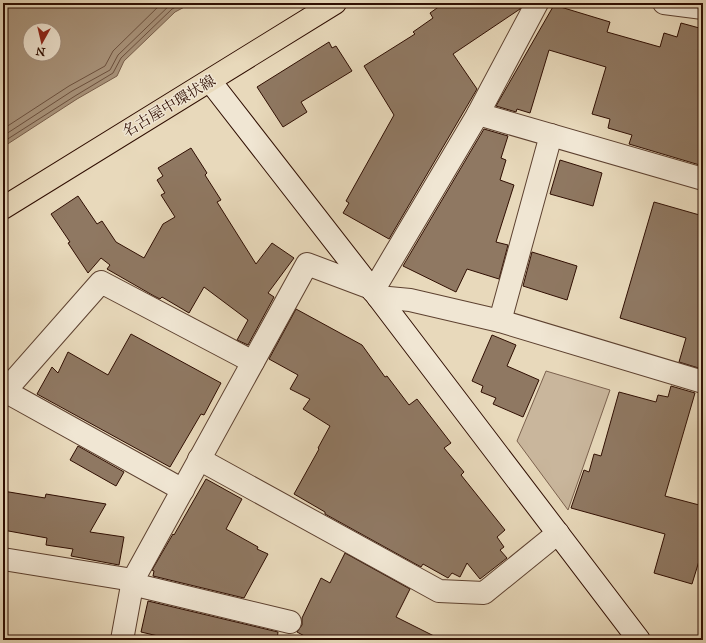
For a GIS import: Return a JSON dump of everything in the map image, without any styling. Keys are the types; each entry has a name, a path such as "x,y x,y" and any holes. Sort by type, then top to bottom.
{"main road":[{"name":"名古屋中環状線","path":"3,208 335,3"}],"street":[{"path":"374,292 478,114 537,3"},
{"path":"664,3 703,8"},
{"path":"210,81 374,292 639,640"},
{"path":"478,114 703,179"},
{"path":"500,321 551,135"},
{"path":"122,640 132,582 307,264 374,292 500,321 703,382"},
{"path":"183,490 4,390 101,282 253,362"},
{"path":"199,459 439,591 484,593 558,533"},
{"path":"3,558 132,582 290,622"}],"shaded area":[{"path":"546,371 610,390 568,510 517,441"}],"water":[{"path":"3,3 192,3 175,12 124,61 117,76 77,99 3,147"}],"building":[{"path":"444,3 523,3 520,9 453,54 477,89 389,239 343,213 349,203 346,201 394,115 364,66 415,34 413,32 433,18 430,13"},
{"path":"554,5 610,22 607,32 660,47 664,33 677,37 681,23 703,29 703,166 629,144 632,135 608,128 610,119 592,114 606,67 549,50 530,113 517,109 516,112 496,106"},
{"path":"329,42 332,48 336,46 352,71 301,102 307,112 283,127 257,87"},
{"path":"484,129 508,136 501,158 506,160 500,180 514,185 496,242 508,245 499,279 467,269 456,292 403,266"},
{"path":"191,148 207,173 205,175 221,200 217,202 256,264 272,243 294,258 268,293 274,297 248,345 237,340 248,320 204,287 189,313 162,297 160,299 154,296 107,269 110,265 101,258 88,273 68,243 70,242 51,214 78,196 97,224 102,221 116,242 144,258 163,224 175,217 161,195 165,193 157,180 163,176 158,168"},
{"path":"560,160 602,173 593,206 550,194"},
{"path":"654,202 703,216 702,369 679,362 686,338 620,318"},
{"path":"532,252 577,266 567,300 523,286"},
{"path":"296,309 362,345 385,377 387,376 409,405 417,399 451,443 444,448 464,472 461,475 505,530 497,537 504,547 500,550 507,558 480,579 467,563 460,577 452,573 448,578 423,564 421,567 325,514 325,512 294,494 330,426 303,409 310,399 290,389 298,375 269,359"},
{"path":"131,334 221,383 204,415 201,414 170,467 37,394 52,367 58,373 68,352 108,375"},
{"path":"492,335 516,345 507,366 539,380 523,417 493,404 496,398 481,392 483,386 472,381"},
{"path":"671,386 695,393 665,496 703,506 703,548 692,584 654,573 665,534 571,508 584,470 589,472 594,454 601,456 619,392 656,402 658,395 668,397"},
{"path":"78,446 124,472 116,486 70,460"},
{"path":"206,479 242,499 226,529 258,547 257,549 268,554 244,598 153,576 154,571 152,570"},
{"path":"3,491 45,498 46,494 106,504 90,532 124,537 119,565 71,556 73,549 46,545 47,538 3,530"},
{"path":"345,553 410,589 396,617 442,640 312,640 297,632 302,625 302,618 321,578 330,583"},
{"path":"148,601 278,632 277,640 175,640 141,632"}]}
